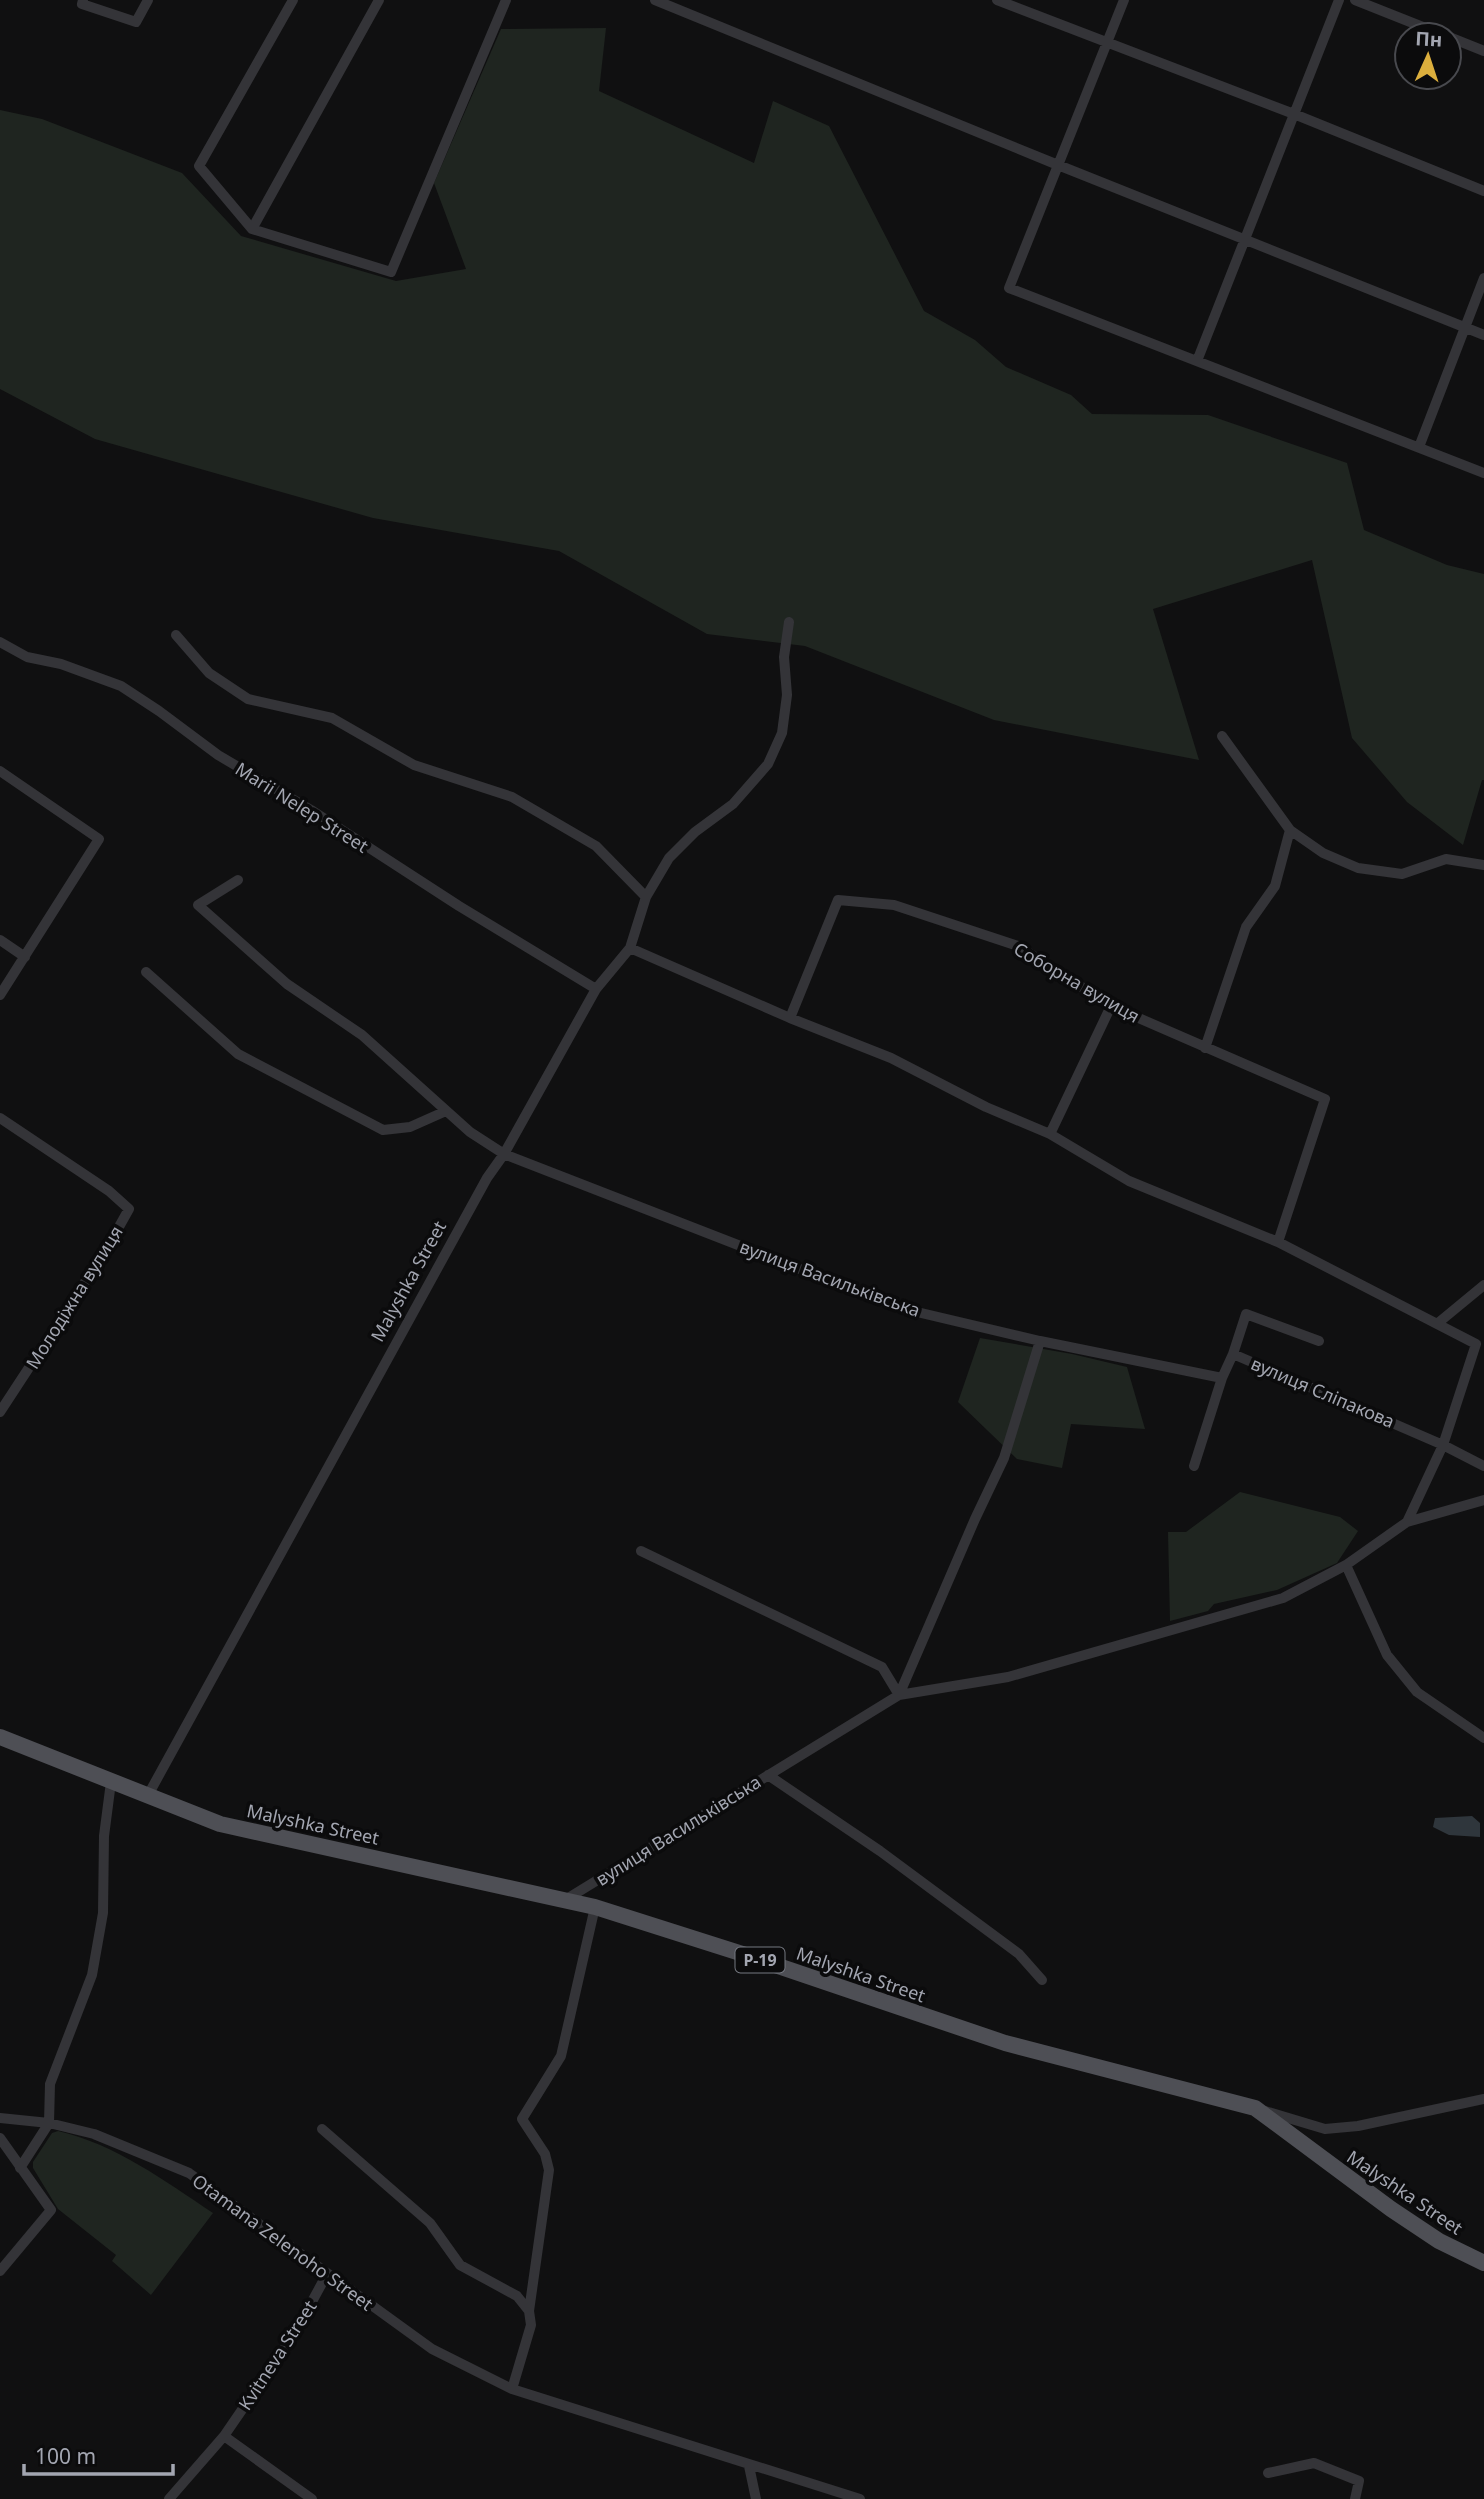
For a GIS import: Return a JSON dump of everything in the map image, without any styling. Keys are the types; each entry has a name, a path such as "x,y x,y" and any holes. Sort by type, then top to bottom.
{"main road":[{"name":"Malyshka Street","path":"0,1737 220,1824 595,1907 1005,2043 1255,2108 1391,2209 1439,2241 1484,2263"}],"street":[{"path":"83,0 82,4 136,22 148,0"},
{"path":"293,0 199,166 252,229 391,272 506,0"},
{"path":"252,229 379,0"},
{"path":"655,0 1484,335"},
{"path":"998,0 1294,114 1484,191"},
{"path":"1124,0 1009,288 1484,473"},
{"path":"1197,361 1339,0"},
{"path":"1355,0 1408,21"},
{"path":"1463,43 1484,51"},
{"path":"1419,447 1484,278"},
{"path":"504,1154 596,989 630,948 646,897 669,858 695,832 733,804 768,764 782,733 787,695 784,657 789,622"},
{"path":"176,635 209,673 248,699 332,718 414,765 512,797 596,846 646,897"},
{"name":"Marii Nelep Street","path":"0,642 27,657 61,664 121,686 218,755 312,810 459,906 596,989"},
{"path":"1222,736 1290,830 1323,853 1358,868 1402,874 1446,859 1484,865"},
{"path":"0,771 99,839 0,995"},
{"path":"1205,1048 1246,927 1275,886 1290,830"},
{"name":"вулиця Васильківська","path":"238,880 198,905 287,984 362,1035 470,1132 504,1154 900,1308 1041,1341 1222,1378"},
{"name":"Соборна вулиця","path":"790,1018 838,900 894,905 1018,946 1111,1006 1325,1099 1278,1242"},
{"path":"0,940 25,957"},
{"path":"630,948 790,1018 891,1058 986,1107 1050,1133 1129,1181 1278,1242 1480,1347 1443,1445 1406,1522"},
{"path":"146,972 238,1054 383,1130 410,1127 446,1111"},
{"path":"1050,1133 1111,1006"},
{"name":"Молодіжна вулиця","path":"0,1118 109,1191 129,1209 106,1250 0,1412"},
{"name":"Malyshka Street","path":"147,1797 487,1178 504,1154"},
{"path":"1438,1323 1484,1285"},
{"path":"1233,1354 1246,1314 1319,1341"},
{"path":"900,1695 1004,1458 1041,1341"},
{"name":"вулиця Сліпакова","path":"1194,1466 1222,1378 1233,1354 1443,1445"},
{"path":"1443,1445 1484,1466"},
{"path":"1406,1522 1484,1500"},
{"name":"вулиця Васильківська","path":"565,1900 900,1695 1008,1676 1283,1598 1346,1565 1406,1522"},
{"path":"641,1552 882,1667 900,1695"},
{"path":"1346,1565 1387,1655 1417,1692 1484,1738"},
{"path":"768,1775 880,1851 1009,1946 1042,1980"},
{"path":"20,2168 49,2123 50,2084 92,1975 103,1913 104,1836 111,1782"},
{"path":"512,2389 531,2325 529,2311 549,2170 545,2154 522,2119 561,2056 595,1907"},
{"path":"1255,2108 1325,2129 1358,2126 1484,2099"},
{"name":"Otamana Zelenoho Street","path":"0,2118 49,2123 94,2134 188,2173 432,2349 512,2389 860,2499"},
{"path":"322,2129 430,2223 460,2265 517,2296 529,2311"},
{"path":"0,2138 51,2210 0,2271"},
{"name":"Kvitneva Street","path":"169,2499 224,2436 296,2331 327,2274"},
{"path":"224,2436 312,2499"},
{"path":"1268,2473 1314,2463 1359,2481 1355,2499"},
{"path":"749,2466 756,2499"}],"shaded area":[{"path":"606,28 599,91 754,163 773,101 829,126 924,311 975,340 1006,367 1071,395 1092,414 1208,415 1347,463 1364,530 1447,565 1484,574 1484,780 1463,845 1407,802 1352,738 1312,560 1153,609 1199,760 994,720 805,646 707,634 559,551 373,518 95,439 0,389 0,110 42,119 182,173 241,236 396,281 466,269 434,183 501,29"},
{"path":"980,1338 1072,1354 1127,1367 1145,1429 1071,1424 1062,1468 1017,1459 958,1402"},
{"path":"1240,1492 1340,1517 1358,1531 1337,1563 1277,1590 1214,1604 1208,1611 1170,1621 1168,1532 1186,1532"},
{"path":"1472,1816 1480,1823 1480,1837 1449,1835 1433,1827 1435,1818"},
{"path":"58,2131 119,2154 213,2213 151,2295 112,2261 116,2255 58,2209 33,2168 33,2162 52,2133"}]}
